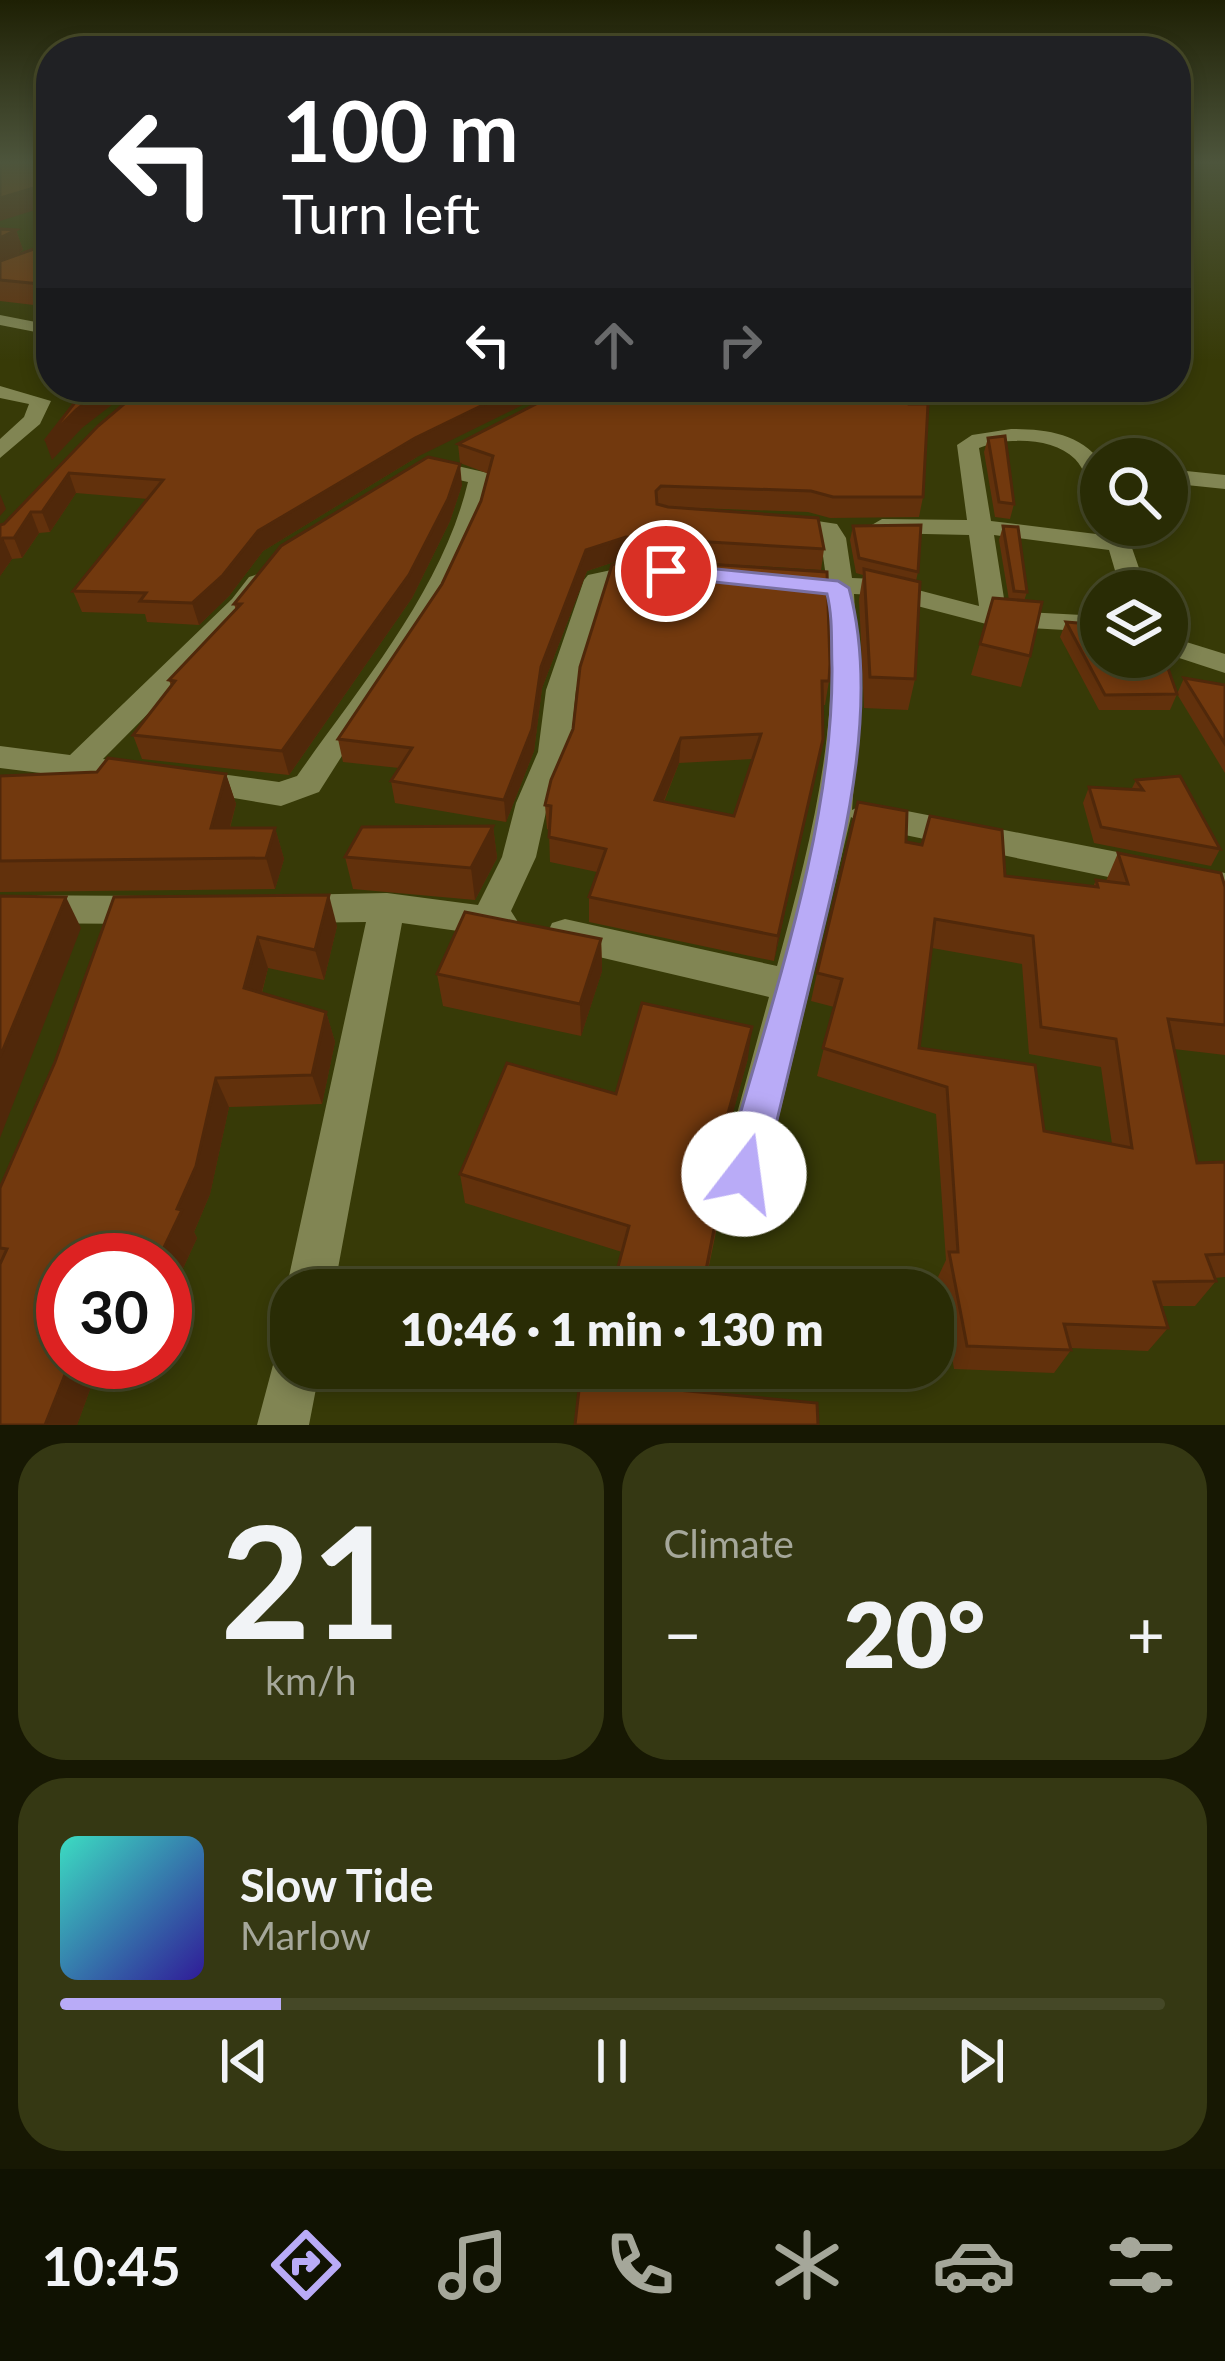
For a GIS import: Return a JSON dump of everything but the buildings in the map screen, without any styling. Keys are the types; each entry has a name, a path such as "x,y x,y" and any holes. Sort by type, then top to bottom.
{"street":[{"path":"5,326 36,329"},
{"path":"0,392 36,399"},
{"path":"0,451 33,420 40,402"},
{"path":"994,617 966,458 968,445 979,438 1070,444 1080,455"},
{"path":"0,757 281,794 302,790 414,620 468,527 480,478 418,472 467,446"},
{"path":"1188,478 1225,482"},
{"path":"738,520 828,529 1080,533"},
{"path":"733,1212 836,809 845,702 843,609 834,538 828,529"},
{"path":"78,766 241,605 274,560"},
{"path":"488,921 519,857 532,803 554,752 560,690 597,580 626,571 666,571"},
{"path":"752,579 876,587 994,617 1080,623"},
{"path":"1188,652 1225,664"},
{"path":"836,809 1225,886"},
{"path":"314,1269 387,907"},
{"path":"254,909 387,907 539,928 793,986"},
{"path":"0,910 187,910"},
{"path":"96,952 111,910"},
{"path":"283,1425 291,1389"}],"route":[{"path":"666,571 838,588 843,609 845,702 836,809 744,1174"}]}
